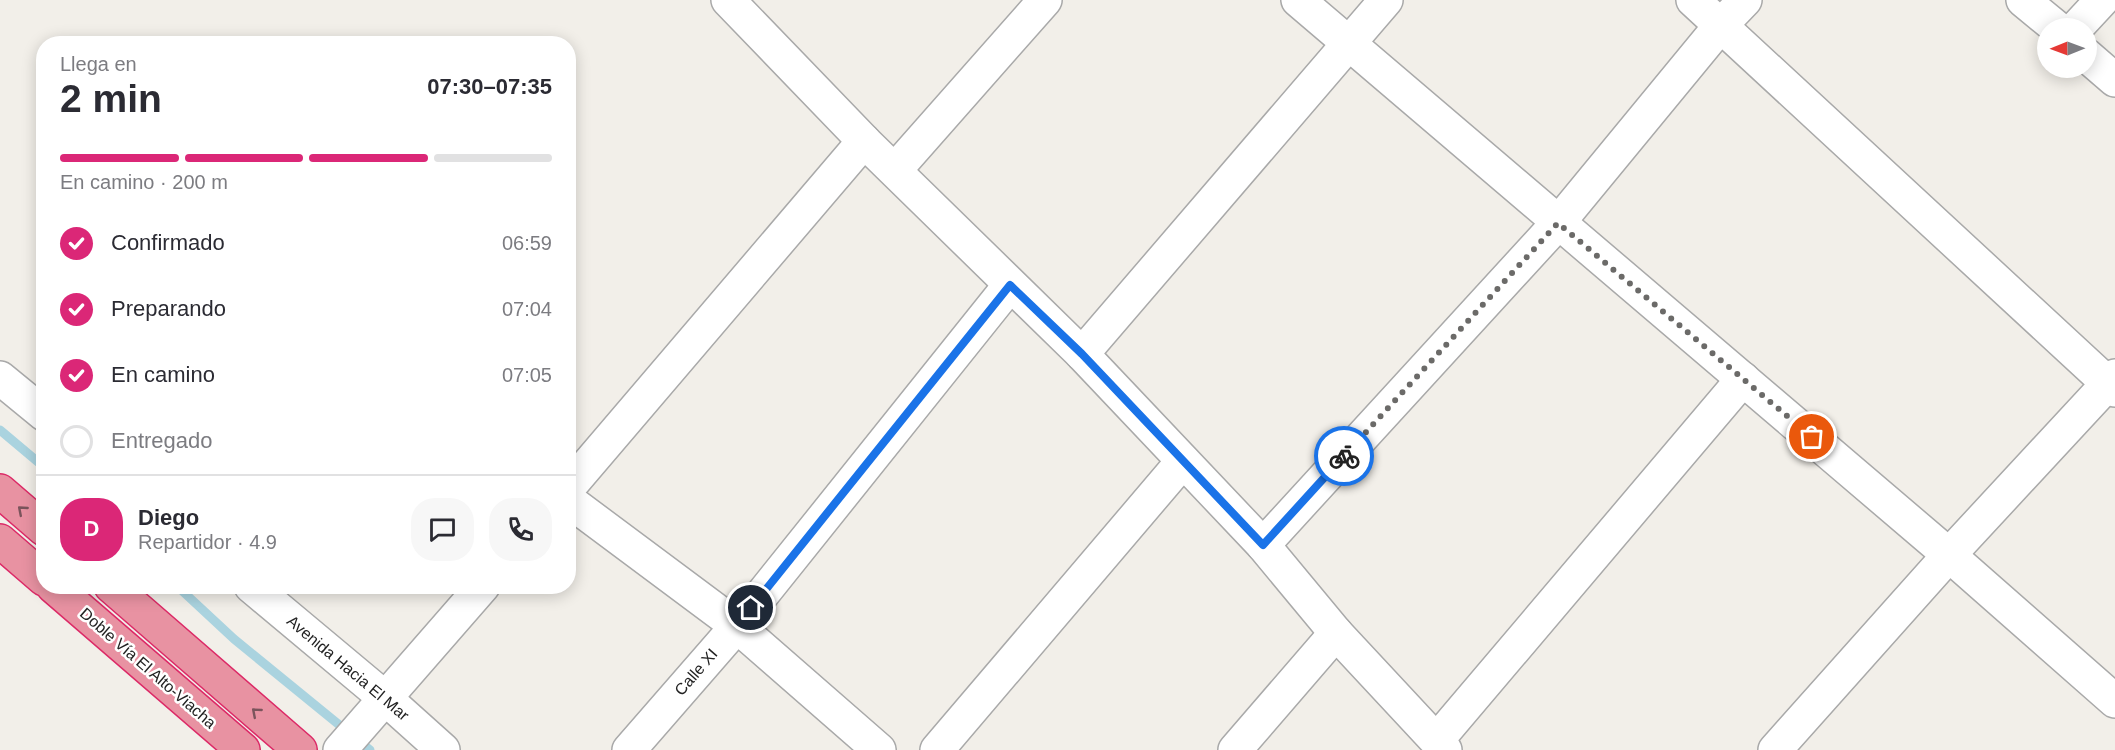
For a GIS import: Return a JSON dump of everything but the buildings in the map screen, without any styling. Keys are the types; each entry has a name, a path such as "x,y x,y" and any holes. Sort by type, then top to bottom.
{"highway":[{"path":"0,491 36,522"},
{"path":"0,541 36,572"},
{"name":"Doble Vía El Alto-Viacha","path":"62,594 243,750"},
{"path":"120,594 300,750"}],"street":[{"path":"728,0 864,141 1082,354 1263,545 1336,633 1441,745 1743,378"},
{"path":"895,170 1045,0"},
{"path":"1298,0 1743,378 2115,700"},
{"path":"1082,354 1386,0"},
{"path":"1693,0 2113,384 1949,555 1775,750"},
{"path":"1263,545 1558,223 1744,0"},
{"path":"2023,0 2045,18"},
{"path":"2088,18 2104,4"},
{"path":"2097,64 2115,80"},
{"path":"576,479 864,141"},
{"name":"Calle XI","path":"629,750 737,626 1010,285"},
{"path":"0,378 36,407"},
{"path":"937,750 1183,461"},
{"path":"576,506 737,626 879,750"},
{"name":"Avenida Hacia El Mar","path":"261,594 444,750"},
{"path":"341,749 476,594"},
{"path":"1235,750 1336,633"}],"waterway":[{"path":"0,430 36,460"},
{"path":"186,594 234,639 370,750"}],"way so far":[{"path":"1344,456 1558,223 1812,437"}],"route":[{"path":"751,608 1010,285 1082,354 1263,545 1344,456"}]}
